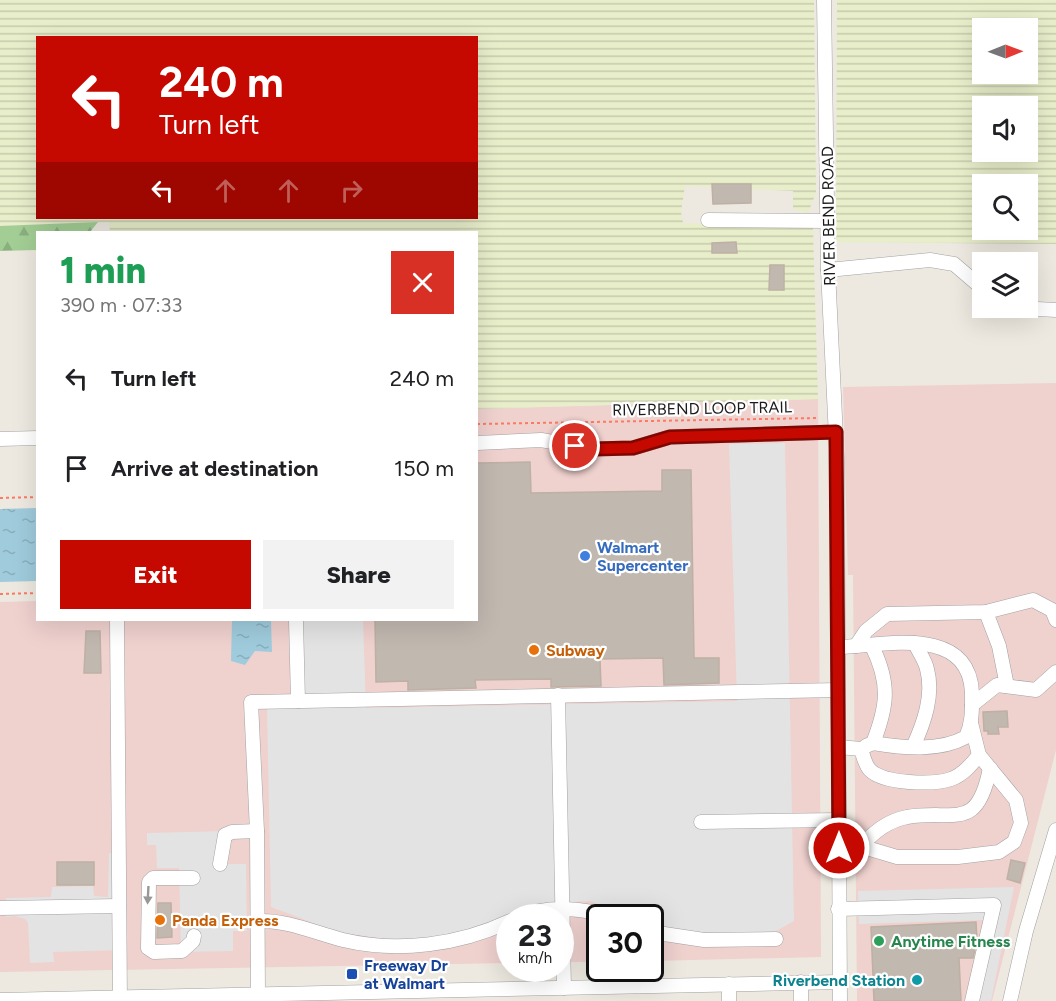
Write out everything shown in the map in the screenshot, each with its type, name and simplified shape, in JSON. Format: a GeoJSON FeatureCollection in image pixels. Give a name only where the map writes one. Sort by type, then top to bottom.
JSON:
{"type":"FeatureCollection","features":[{"type":"Feature","properties":{"kind":"street","name":"RIVER BEND ROAD"},"geometry":{"type":"LineString","coordinates":[[824,0],[828,270],[836,432],[840,1001]]}},
{"type":"Feature","properties":{"kind":"street"},"geometry":{"type":"LineString","coordinates":[[708,220],[827,221]]}},
{"type":"Feature","properties":{"kind":"street"},"geometry":{"type":"LineString","coordinates":[[828,270],[930,260],[954,264],[972,279]]}},
{"type":"Feature","properties":{"kind":"street"},"geometry":{"type":"LineString","coordinates":[[1038,309],[1056,310]]}},
{"type":"Feature","properties":{"kind":"street"},"geometry":{"type":"LineString","coordinates":[[478,443],[541,440],[592,449],[633,448],[670,437],[836,432]]}},
{"type":"Feature","properties":{"kind":"street"},"geometry":{"type":"LineString","coordinates":[[0,439],[36,438]]}},
{"type":"Feature","properties":{"kind":"street"},"geometry":{"type":"LineString","coordinates":[[856,646],[866,631],[887,614],[986,612],[1033,600],[1052,610],[1056,620]]}},
{"type":"Feature","properties":{"kind":"street"},"geometry":{"type":"LineString","coordinates":[[986,612],[999,646],[1007,686]]}},
{"type":"Feature","properties":{"kind":"street"},"geometry":{"type":"LineString","coordinates":[[117,621],[120,1000]]}},
{"type":"Feature","properties":{"kind":"street"},"geometry":{"type":"LineString","coordinates":[[296,621],[297,701]]}},
{"type":"Feature","properties":{"kind":"street"},"geometry":{"type":"LineString","coordinates":[[838,646],[915,643],[943,647],[960,657],[971,686],[972,705],[971,723],[966,737],[955,743],[913,747],[839,747]]}},
{"type":"Feature","properties":{"kind":"street"},"geometry":{"type":"LineString","coordinates":[[913,747],[924,722],[928,695],[927,669],[915,643]]}},
{"type":"Feature","properties":{"kind":"street"},"geometry":{"type":"LineString","coordinates":[[872,646],[885,677],[886,697],[884,715],[867,746],[868,769],[881,777],[909,782],[952,779],[963,772],[979,755]]}},
{"type":"Feature","properties":{"kind":"street"},"geometry":{"type":"LineString","coordinates":[[972,705],[998,685],[1036,690],[1056,672]]}},
{"type":"Feature","properties":{"kind":"street"},"geometry":{"type":"LineString","coordinates":[[262,997],[251,702],[838,690]]}},
{"type":"Feature","properties":{"kind":"street"},"geometry":{"type":"LineString","coordinates":[[558,694],[562,904]]}},
{"type":"Feature","properties":{"kind":"street"},"geometry":{"type":"LineString","coordinates":[[839,848],[860,846],[897,857],[958,857],[999,852],[1014,842],[1021,823],[1016,800],[979,755],[971,723]]}},
{"type":"Feature","properties":{"kind":"street"},"geometry":{"type":"LineString","coordinates":[[860,846],[881,826],[907,817],[963,815],[979,804],[990,768]]}},
{"type":"Feature","properties":{"kind":"street"},"geometry":{"type":"LineString","coordinates":[[701,822],[838,820]]}},
{"type":"Feature","properties":{"kind":"street"},"geometry":{"type":"LineString","coordinates":[[1010,1001],[1026,931],[1056,830]]}},
{"type":"Feature","properties":{"kind":"street"},"geometry":{"type":"LineString","coordinates":[[220,864],[225,835],[232,832],[256,831]]}},
{"type":"Feature","properties":{"kind":"street"},"geometry":{"type":"LineString","coordinates":[[193,878],[153,878],[149,882],[148,948],[154,952],[182,951],[193,941],[194,936]]}},
{"type":"Feature","properties":{"kind":"street"},"geometry":{"type":"LineString","coordinates":[[838,909],[994,905],[972,1001]]}},
{"type":"Feature","properties":{"kind":"street"},"geometry":{"type":"LineString","coordinates":[[0,908],[119,906]]}},
{"type":"Feature","properties":{"kind":"street"},"geometry":{"type":"LineString","coordinates":[[258,921],[278,920],[347,940],[391,945],[455,941],[496,926]]}},
{"type":"Feature","properties":{"kind":"street"},"geometry":{"type":"LineString","coordinates":[[664,934],[704,940],[776,939]]}},
{"type":"Feature","properties":{"kind":"street"},"geometry":{"type":"LineString","coordinates":[[564,982],[564,988]]}},
{"type":"Feature","properties":{"kind":"street"},"geometry":{"type":"LineString","coordinates":[[801,982],[801,1001]]}},
{"type":"Feature","properties":{"kind":"street"},"geometry":{"type":"LineString","coordinates":[[0,1000],[467,996],[564,988],[840,982]]}},
{"type":"Feature","properties":{"kind":"street"},"geometry":{"type":"LineString","coordinates":[[729,984],[729,1001]]}},
{"type":"Feature","properties":{"kind":"street"},"geometry":{"type":"LineString","coordinates":[[645,986],[646,1001]]}},
{"type":"Feature","properties":{"kind":"path","name":"RIVERBEND LOOP TRAIL"},"geometry":{"type":"LineString","coordinates":[[478,424],[819,418]]}},
{"type":"Feature","properties":{"kind":"path"},"geometry":{"type":"LineString","coordinates":[[0,498],[36,497]]}},
{"type":"Feature","properties":{"kind":"path"},"geometry":{"type":"LineString","coordinates":[[0,594],[36,593]]}},
{"type":"Feature","properties":{"kind":"shaded area"},"geometry":{"type":"Polygon","coordinates":[[[1056,383],[1056,750],[992,1001],[857,1001],[853,575],[848,575],[843,387],[1056,383]]]}},
{"type":"Feature","properties":{"kind":"shaded area"},"geometry":{"type":"Polygon","coordinates":[[[818,399],[821,957],[664,961],[664,904],[586,904],[586,962],[574,962],[574,904],[496,904],[496,963],[0,972],[0,602],[36,601],[36,621],[478,621],[478,409],[818,399]]]}},
{"type":"Feature","properties":{"kind":"shaded area"},"geometry":{"type":"Polygon","coordinates":[[[785,443],[794,921],[769,935],[676,931],[664,928],[664,904],[597,904],[590,901],[496,904],[496,921],[444,937],[393,940],[337,932],[271,907],[267,708],[302,708],[300,621],[363,621],[366,708],[737,701],[729,444],[785,443]]]}},
{"type":"Feature","properties":{"kind":"shaded area"},"geometry":{"type":"Polygon","coordinates":[[[227,831],[228,864],[246,864],[247,931],[233,931],[233,951],[181,952],[179,868],[157,868],[156,845],[147,845],[147,833],[227,831]]]}},
{"type":"Feature","properties":{"kind":"shaded area"},"geometry":{"type":"Polygon","coordinates":[[[109,853],[124,855],[124,950],[53,952],[54,962],[30,963],[28,923],[25,919],[15,916],[6,917],[6,898],[51,897],[52,887],[93,886],[94,896],[108,897],[109,853]]]}},
{"type":"Feature","properties":{"kind":"shaded area"},"geometry":{"type":"Polygon","coordinates":[[[1014,887],[991,1001],[969,1001],[984,920],[859,924],[858,891],[1014,887]]]}},
{"type":"Feature","properties":{"kind":"green space"},"geometry":{"type":"Polygon","coordinates":[[[0,0],[814,0],[816,193],[808,213],[793,209],[793,191],[685,186],[681,212],[683,223],[813,228],[818,399],[478,409],[478,231],[110,231],[109,222],[0,226],[0,0]]]}},
{"type":"Feature","properties":{"kind":"green space"},"geometry":{"type":"Polygon","coordinates":[[[837,0],[1056,0],[1056,244],[836,242],[837,0]]]}},
{"type":"Feature","properties":{"kind":"green space"},"geometry":{"type":"Polygon","coordinates":[[[98,222],[91,231],[36,231],[36,250],[0,251],[0,226],[98,222]]]}},
{"type":"Feature","properties":{"kind":"water"},"geometry":{"type":"Polygon","coordinates":[[[36,508],[36,581],[0,582],[0,509],[36,508]]]}},
{"type":"Feature","properties":{"kind":"water"},"geometry":{"type":"Polygon","coordinates":[[[232,621],[271,621],[272,652],[255,651],[245,665],[231,661],[232,621]]]}},
{"type":"Feature","properties":{"kind":"building"},"geometry":{"type":"Polygon","coordinates":[[[712,184],[751,184],[751,203],[713,204],[712,184]]]}},
{"type":"Feature","properties":{"kind":"building"},"geometry":{"type":"Polygon","coordinates":[[[736,242],[737,253],[712,253],[712,243],[736,242]]]}},
{"type":"Feature","properties":{"kind":"building"},"geometry":{"type":"Polygon","coordinates":[[[770,265],[784,265],[784,290],[769,290],[770,265]]]}},
{"type":"Feature","properties":{"kind":"building","name":"Walmart Supercenter"},"geometry":{"type":"Polygon","coordinates":[[[530,462],[531,493],[662,491],[662,470],[691,470],[694,658],[719,658],[719,683],[664,685],[663,658],[600,659],[601,686],[551,687],[551,679],[475,680],[476,688],[408,690],[408,681],[376,682],[375,621],[478,621],[478,463],[530,462]]]}},
{"type":"Feature","properties":{"kind":"building"},"geometry":{"type":"Polygon","coordinates":[[[86,631],[100,631],[101,673],[84,673],[86,631]]]}},
{"type":"Feature","properties":{"kind":"building"},"geometry":{"type":"Polygon","coordinates":[[[1007,711],[1008,727],[998,727],[999,734],[988,734],[988,731],[984,731],[983,712],[1007,711]]]}},
{"type":"Feature","properties":{"kind":"building"},"geometry":{"type":"Polygon","coordinates":[[[1011,860],[1025,863],[1020,883],[1007,879],[1011,860]]]}},
{"type":"Feature","properties":{"kind":"building"},"geometry":{"type":"Polygon","coordinates":[[[57,862],[94,862],[94,885],[57,885],[57,862]]]}},
{"type":"Feature","properties":{"kind":"building","name":"Panda Express"},"geometry":{"type":"Polygon","coordinates":[[[158,903],[171,903],[172,937],[157,938],[158,903]]]}},
{"type":"Feature","properties":{"kind":"building","name":"Riverbend Station"},"geometry":{"type":"Polygon","coordinates":[[[976,922],[977,940],[973,958],[959,958],[961,1001],[874,1001],[871,927],[976,922]]]}},
{"type":"Feature","properties":{"kind":"place","name":"Walmart Supercenter"},"geometry":{"type":"Point","coordinates":[585,556]}},
{"type":"Feature","properties":{"kind":"place","name":"Subway"},"geometry":{"type":"Point","coordinates":[534,650]}},
{"type":"Feature","properties":{"kind":"place","name":"Panda Express"},"geometry":{"type":"Point","coordinates":[160,920]}},
{"type":"Feature","properties":{"kind":"place","name":"Anytime Fitness"},"geometry":{"type":"Point","coordinates":[879,941]}},
{"type":"Feature","properties":{"kind":"place","name":"Freeway Dr at Walmart"},"geometry":{"type":"Point","coordinates":[352,974]}},
{"type":"Feature","properties":{"kind":"place","name":"Riverbend Station"},"geometry":{"type":"Point","coordinates":[917,980]}},
{"type":"Feature","properties":{"kind":"route"},"geometry":{"type":"LineString","coordinates":[[575,446],[592,449],[633,448],[670,437],[836,432],[839,848]]}}]}
